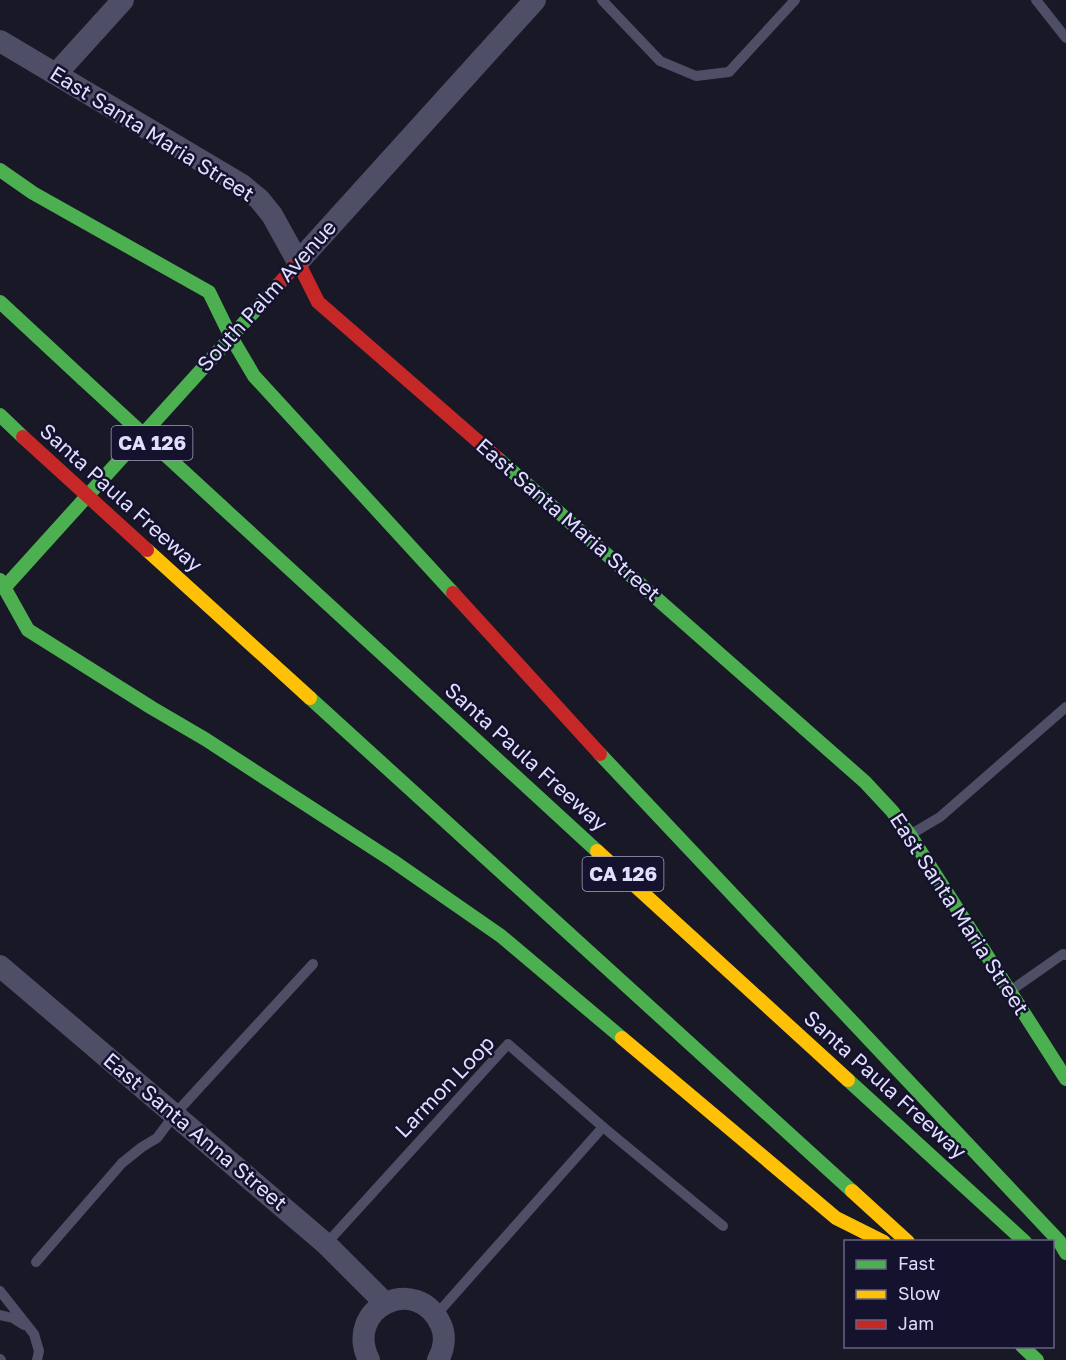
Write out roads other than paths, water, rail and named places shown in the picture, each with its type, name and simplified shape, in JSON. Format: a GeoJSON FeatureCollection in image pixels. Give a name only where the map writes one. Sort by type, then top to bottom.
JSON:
{"type":"FeatureCollection","features":[{"type":"Feature","properties":{"kind":"main road"},"geometry":{"type":"LineString","coordinates":[[0,170],[33,193],[209,292],[231,338],[254,376],[613,768],[1059,1241],[1066,1253]]}},
{"type":"Feature","properties":{"kind":"main road","name":"South Palm Avenue"},"geometry":{"type":"LineString","coordinates":[[1,587],[231,338],[298,262]]}},
{"type":"Feature","properties":{"kind":"main road","name":"East Santa Maria Street"},"geometry":{"type":"LineString","coordinates":[[298,262],[318,302],[865,782],[892,811],[910,835],[1066,1079]]}},
{"type":"Feature","properties":{"kind":"main road","name":"Santa Paula Freeway"},"geometry":{"type":"LineString","coordinates":[[0,302],[1023,1240]]}},
{"type":"Feature","properties":{"kind":"main road","name":"Santa Paula Freeway"},"geometry":{"type":"LineString","coordinates":[[0,415],[906,1240]]}},
{"type":"Feature","properties":{"kind":"main road"},"geometry":{"type":"LineString","coordinates":[[1,587],[28,630],[152,708],[205,738],[393,861],[501,936],[836,1218],[880,1240]]}},
{"type":"Feature","properties":{"kind":"main road"},"geometry":{"type":"LineString","coordinates":[[1023,1348],[1037,1360]]}},
{"type":"Feature","properties":{"kind":"street"},"geometry":{"type":"LineString","coordinates":[[56,74],[123,0]]}},
{"type":"Feature","properties":{"kind":"street","name":"South Palm Avenue"},"geometry":{"type":"LineString","coordinates":[[298,262],[535,0]]}},
{"type":"Feature","properties":{"kind":"street","name":"East Santa Maria Street"},"geometry":{"type":"LineString","coordinates":[[0,41],[242,185],[259,199],[272,215],[298,262]]}},
{"type":"Feature","properties":{"kind":"street","name":"East Santa Anna Street"},"geometry":{"type":"LineString","coordinates":[[0,966],[326,1244],[386,1303]]}},
{"type":"Feature","properties":{"kind":"street"},"geometry":{"type":"LineString","coordinates":[[369,1360],[364,1351],[363,1336],[366,1323],[374,1311],[386,1303],[396,1299],[408,1299],[429,1307],[442,1328],[444,1342],[438,1360]]}},
{"type":"Feature","properties":{"kind":"lane"},"geometry":{"type":"LineString","coordinates":[[602,0],[660,61],[696,76],[729,72],[795,0]]}},
{"type":"Feature","properties":{"kind":"lane"},"geometry":{"type":"LineString","coordinates":[[1036,0],[1066,38]]}},
{"type":"Feature","properties":{"kind":"lane"},"geometry":{"type":"LineString","coordinates":[[910,835],[940,817],[1066,707]]}},
{"type":"Feature","properties":{"kind":"lane"},"geometry":{"type":"LineString","coordinates":[[1010,991],[1063,954],[1066,955]]}},
{"type":"Feature","properties":{"kind":"lane"},"geometry":{"type":"LineString","coordinates":[[36,1262],[122,1163],[157,1138],[175,1114],[313,964]]}},
{"type":"Feature","properties":{"kind":"lane","name":"Larmon Loop"},"geometry":{"type":"LineString","coordinates":[[326,1244],[508,1044],[603,1127]]}},
{"type":"Feature","properties":{"kind":"lane"},"geometry":{"type":"LineString","coordinates":[[436,1316],[603,1127],[723,1226]]}},
{"type":"Feature","properties":{"kind":"lane"},"geometry":{"type":"LineString","coordinates":[[0,1291],[34,1334],[39,1351],[37,1360]]}},
{"type":"Feature","properties":{"kind":"lane"},"geometry":{"type":"LineString","coordinates":[[0,1315],[13,1318],[29,1328]]}}]}
